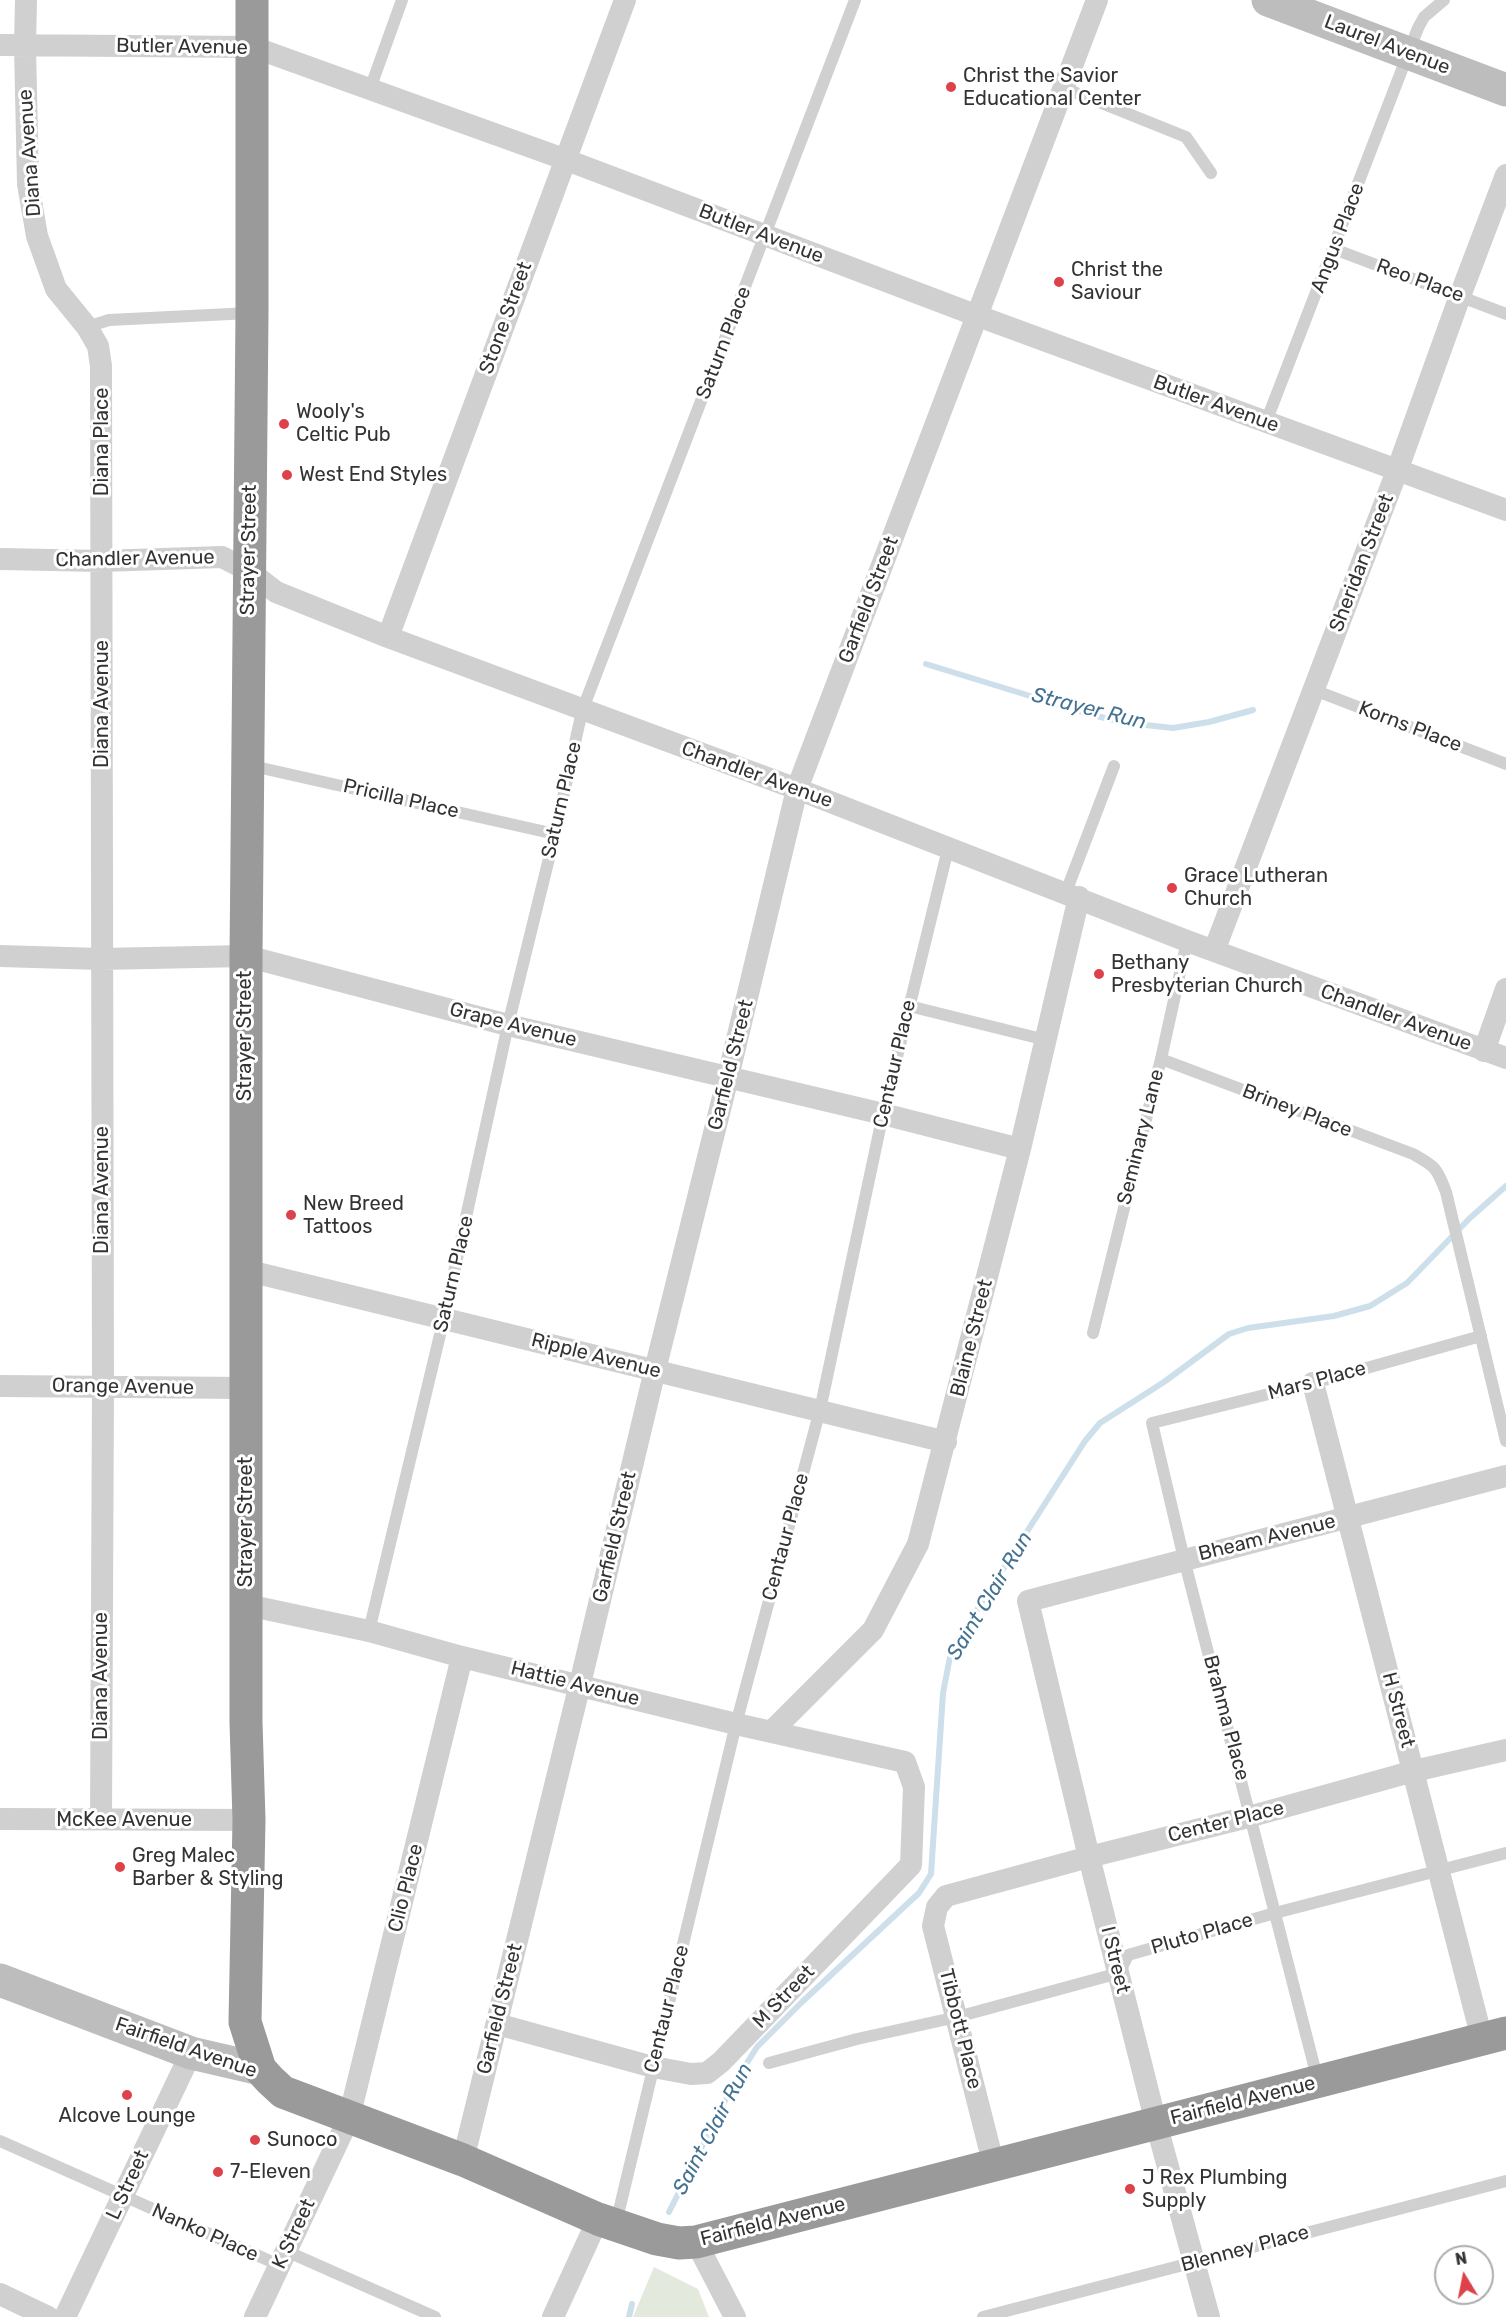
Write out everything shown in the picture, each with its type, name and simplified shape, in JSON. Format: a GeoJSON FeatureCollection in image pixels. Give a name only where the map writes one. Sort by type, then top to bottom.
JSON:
{"type":"FeatureCollection","features":[{"type":"Feature","properties":{"kind":"highway","name":"Strayer Street"},"geometry":{"type":"LineString","coordinates":[[252,0],[245,1270],[249,1820],[245,2022],[260,2068]]}},
{"type":"Feature","properties":{"kind":"highway","name":"Fairfield Avenue"},"geometry":{"type":"LineString","coordinates":[[260,2068],[283,2092],[463,2160],[607,2222],[657,2240],[680,2243],[696,2242],[1494,2036]]}},
{"type":"Feature","properties":{"kind":"street","name":"Diana Avenue"},"geometry":{"type":"LineString","coordinates":[[26,0],[28,184],[37,236],[56,289],[87,327]]}},
{"type":"Feature","properties":{"kind":"street","name":"Stone Street"},"geometry":{"type":"LineString","coordinates":[[388,637],[625,0]]}},
{"type":"Feature","properties":{"kind":"street","name":"Garfield Street"},"geometry":{"type":"LineString","coordinates":[[463,2160],[655,1370],[729,1077],[797,789],[1098,0]]}},
{"type":"Feature","properties":{"kind":"street","name":"Laurel Avenue"},"geometry":{"type":"LineString","coordinates":[[1268,0],[1506,90]]}},
{"type":"Feature","properties":{"kind":"street","name":"Butler Avenue"},"geometry":{"type":"LineString","coordinates":[[0,45],[253,46],[564,159],[765,236],[1506,510]]}},
{"type":"Feature","properties":{"kind":"street","name":"Sheridan Street"},"geometry":{"type":"LineString","coordinates":[[1214,951],[1397,471],[1506,175]]}},
{"type":"Feature","properties":{"kind":"street","name":"Diana Place"},"geometry":{"type":"LineString","coordinates":[[87,327],[98,346],[101,366],[102,561]]}},
{"type":"Feature","properties":{"kind":"street","name":"Chandler Avenue"},"geometry":{"type":"LineString","coordinates":[[0,560],[102,561],[222,557],[249,571],[276,592],[388,637],[797,789],[1187,941],[1506,1058]]}},
{"type":"Feature","properties":{"kind":"street","name":"Diana Avenue"},"geometry":{"type":"LineString","coordinates":[[101,1819],[102,561]]}},
{"type":"Feature","properties":{"kind":"street","name":"Blaine Street"},"geometry":{"type":"LineString","coordinates":[[772,1731],[873,1630],[918,1544],[946,1442],[1046,1040],[1072,895]]}},
{"type":"Feature","properties":{"kind":"street","name":"Grape Avenue"},"geometry":{"type":"LineString","coordinates":[[0,956],[101,958],[246,956],[508,1025],[1020,1149]]}},
{"type":"Feature","properties":{"kind":"street"},"geometry":{"type":"LineString","coordinates":[[1484,1051],[1506,988]]}},
{"type":"Feature","properties":{"kind":"street","name":"Ripple Avenue"},"geometry":{"type":"LineString","coordinates":[[245,1270],[946,1442]]}},
{"type":"Feature","properties":{"kind":"street","name":"H Street"},"geometry":{"type":"LineString","coordinates":[[1313,1383],[1439,1870],[1494,2036]]}},
{"type":"Feature","properties":{"kind":"street","name":"Orange Avenue"},"geometry":{"type":"LineString","coordinates":[[0,1386],[245,1388]]}},
{"type":"Feature","properties":{"kind":"street","name":"Bheam Avenue"},"geometry":{"type":"LineString","coordinates":[[1028,1601],[1506,1476]]}},
{"type":"Feature","properties":{"kind":"street","name":"I Street"},"geometry":{"type":"LineString","coordinates":[[1028,1601],[1156,2123],[1209,2317]]}},
{"type":"Feature","properties":{"kind":"street","name":"Hattie Avenue"},"geometry":{"type":"LineString","coordinates":[[247,1605],[369,1631],[462,1657],[580,1684],[736,1724],[904,1762]]}},
{"type":"Feature","properties":{"kind":"street","name":"Clio Place"},"geometry":{"type":"LineString","coordinates":[[349,2118],[462,1657]]}},
{"type":"Feature","properties":{"kind":"street","name":"Center Place"},"geometry":{"type":"LineString","coordinates":[[946,1896],[1414,1771],[1506,1750]]}},
{"type":"Feature","properties":{"kind":"street","name":"M Street"},"geometry":{"type":"LineString","coordinates":[[497,2024],[653,2067],[707,2073],[721,2062],[911,1865],[914,1787],[904,1762]]}},
{"type":"Feature","properties":{"kind":"street","name":"McKee Avenue"},"geometry":{"type":"LineString","coordinates":[[0,1819],[249,1820]]}},
{"type":"Feature","properties":{"kind":"street","name":"Tibbott Place"},"geometry":{"type":"LineString","coordinates":[[946,1896],[937,1907],[933,1926],[994,2166]]}},
{"type":"Feature","properties":{"kind":"street","name":"Fairfield Avenue"},"geometry":{"type":"LineString","coordinates":[[0,1980],[191,2054],[260,2068]]}},
{"type":"Feature","properties":{"kind":"street","name":"L Street"},"geometry":{"type":"LineString","coordinates":[[66,2317],[191,2054]]}},
{"type":"Feature","properties":{"kind":"street","name":"K Street"},"geometry":{"type":"LineString","coordinates":[[255,2317],[349,2118]]}},
{"type":"Feature","properties":{"kind":"street"},"geometry":{"type":"LineString","coordinates":[[553,2317],[607,2222]]}},
{"type":"Feature","properties":{"kind":"street"},"geometry":{"type":"LineString","coordinates":[[696,2242],[735,2317]]}},
{"type":"Feature","properties":{"kind":"street"},"geometry":{"type":"LineString","coordinates":[[0,2294],[48,2317]]}},
{"type":"Feature","properties":{"kind":"lane"},"geometry":{"type":"LineString","coordinates":[[370,89],[402,0]]}},
{"type":"Feature","properties":{"kind":"lane","name":"Saturn Place"},"geometry":{"type":"LineString","coordinates":[[369,1631],[444,1318],[508,1025],[555,834],[582,711],[855,0]]}},
{"type":"Feature","properties":{"kind":"lane","name":"Angus Place"},"geometry":{"type":"LineString","coordinates":[[1266,422],[1408,53],[1424,17],[1444,0]]}},
{"type":"Feature","properties":{"kind":"lane"},"geometry":{"type":"LineString","coordinates":[[1064,88],[1186,137],[1211,173]]}},
{"type":"Feature","properties":{"kind":"lane","name":"Reo Place"},"geometry":{"type":"LineString","coordinates":[[1334,249],[1506,314]]}},
{"type":"Feature","properties":{"kind":"lane"},"geometry":{"type":"LineString","coordinates":[[87,327],[109,320],[252,313]]}},
{"type":"Feature","properties":{"kind":"lane","name":"Korns Place"},"geometry":{"type":"LineString","coordinates":[[1314,690],[1506,764]]}},
{"type":"Feature","properties":{"kind":"lane","name":"Pricilla Place"},"geometry":{"type":"LineString","coordinates":[[247,764],[555,834]]}},
{"type":"Feature","properties":{"kind":"lane"},"geometry":{"type":"LineString","coordinates":[[1072,895],[1114,766]]}},
{"type":"Feature","properties":{"kind":"lane","name":"Centaur Place"},"geometry":{"type":"LineString","coordinates":[[607,2222],[653,2067],[736,1724],[820,1410],[883,1114],[948,849]]}},
{"type":"Feature","properties":{"kind":"lane","name":"Seminary Lane"},"geometry":{"type":"LineString","coordinates":[[1093,1333],[1161,1059],[1187,941]]}},
{"type":"Feature","properties":{"kind":"lane"},"geometry":{"type":"LineString","coordinates":[[909,1006],[1046,1040]]}},
{"type":"Feature","properties":{"kind":"lane","name":"Briney Place"},"geometry":{"type":"LineString","coordinates":[[1161,1059],[1413,1154],[1433,1164],[1440,1174],[1446,1192],[1457,1245],[1481,1336]]}},
{"type":"Feature","properties":{"kind":"lane"},"geometry":{"type":"LineString","coordinates":[[1481,1336],[1506,1441]]}},
{"type":"Feature","properties":{"kind":"lane","name":"Mars Place"},"geometry":{"type":"LineString","coordinates":[[1152,1423],[1313,1383],[1481,1336]]}},
{"type":"Feature","properties":{"kind":"lane","name":"Brahma Place"},"geometry":{"type":"LineString","coordinates":[[1152,1423],[1184,1559],[1252,1816],[1318,2081]]}},
{"type":"Feature","properties":{"kind":"lane","name":"Pluto Place"},"geometry":{"type":"LineString","coordinates":[[1119,1973],[1128,1955],[1275,1913],[1506,1853]]}},
{"type":"Feature","properties":{"kind":"lane"},"geometry":{"type":"LineString","coordinates":[[769,2063],[857,2039],[957,2017],[1119,1973]]}},
{"type":"Feature","properties":{"kind":"lane","name":"Nanko Place"},"geometry":{"type":"LineString","coordinates":[[0,2141],[124,2197],[283,2258],[409,2312],[435,2317]]}},
{"type":"Feature","properties":{"kind":"lane","name":"Blenney Place"},"geometry":{"type":"LineString","coordinates":[[983,2317],[1506,2181]]}},
{"type":"Feature","properties":{"kind":"shaded area"},"geometry":{"type":"Polygon","coordinates":[[[654,2267],[698,2289],[709,2317],[633,2317],[654,2267]]]}},
{"type":"Feature","properties":{"kind":"waterway","name":"Strayer Run"},"geometry":{"type":"LineString","coordinates":[[926,664],[1092,715],[1127,723],[1173,728],[1209,722],[1253,710]]}},
{"type":"Feature","properties":{"kind":"waterway","name":"Saint Clair Run"},"geometry":{"type":"LineString","coordinates":[[669,2212],[733,2085],[757,2047],[919,1893],[931,1874],[943,1693],[950,1657],[980,1605],[1085,1441],[1100,1423],[1164,1382],[1229,1334],[1248,1328],[1334,1316],[1370,1306],[1407,1283],[1470,1218],[1506,1186]]}},
{"type":"Feature","properties":{"kind":"waterway","name":"Saint Clair Run"},"geometry":{"type":"LineString","coordinates":[[629,2317],[632,2304]]}},
{"type":"Feature","properties":{"kind":"place","name":"Christ the Savior Educational Center"},"geometry":{"type":"Point","coordinates":[951,87]}},
{"type":"Feature","properties":{"kind":"place","name":"Christ the Saviour"},"geometry":{"type":"Point","coordinates":[1059,282]}},
{"type":"Feature","properties":{"kind":"place","name":"Wooly's Celtic Pub"},"geometry":{"type":"Point","coordinates":[284,424]}},
{"type":"Feature","properties":{"kind":"place","name":"West End Styles"},"geometry":{"type":"Point","coordinates":[287,475]}},
{"type":"Feature","properties":{"kind":"place","name":"Grace Lutheran Church"},"geometry":{"type":"Point","coordinates":[1172,888]}},
{"type":"Feature","properties":{"kind":"place","name":"Bethany Presbyterian Church"},"geometry":{"type":"Point","coordinates":[1099,974]}},
{"type":"Feature","properties":{"kind":"place","name":"New Breed Tattoos"},"geometry":{"type":"Point","coordinates":[291,1215]}},
{"type":"Feature","properties":{"kind":"place","name":"Greg Malec Barber & Styling"},"geometry":{"type":"Point","coordinates":[120,1867]}},
{"type":"Feature","properties":{"kind":"place","name":"Alcove Lounge"},"geometry":{"type":"Point","coordinates":[127,2095]}},
{"type":"Feature","properties":{"kind":"place","name":"Sunoco"},"geometry":{"type":"Point","coordinates":[255,2140]}},
{"type":"Feature","properties":{"kind":"place","name":"7-Eleven"},"geometry":{"type":"Point","coordinates":[218,2172]}},
{"type":"Feature","properties":{"kind":"place","name":"J Rex Plumbing Supply"},"geometry":{"type":"Point","coordinates":[1130,2189]}}]}
